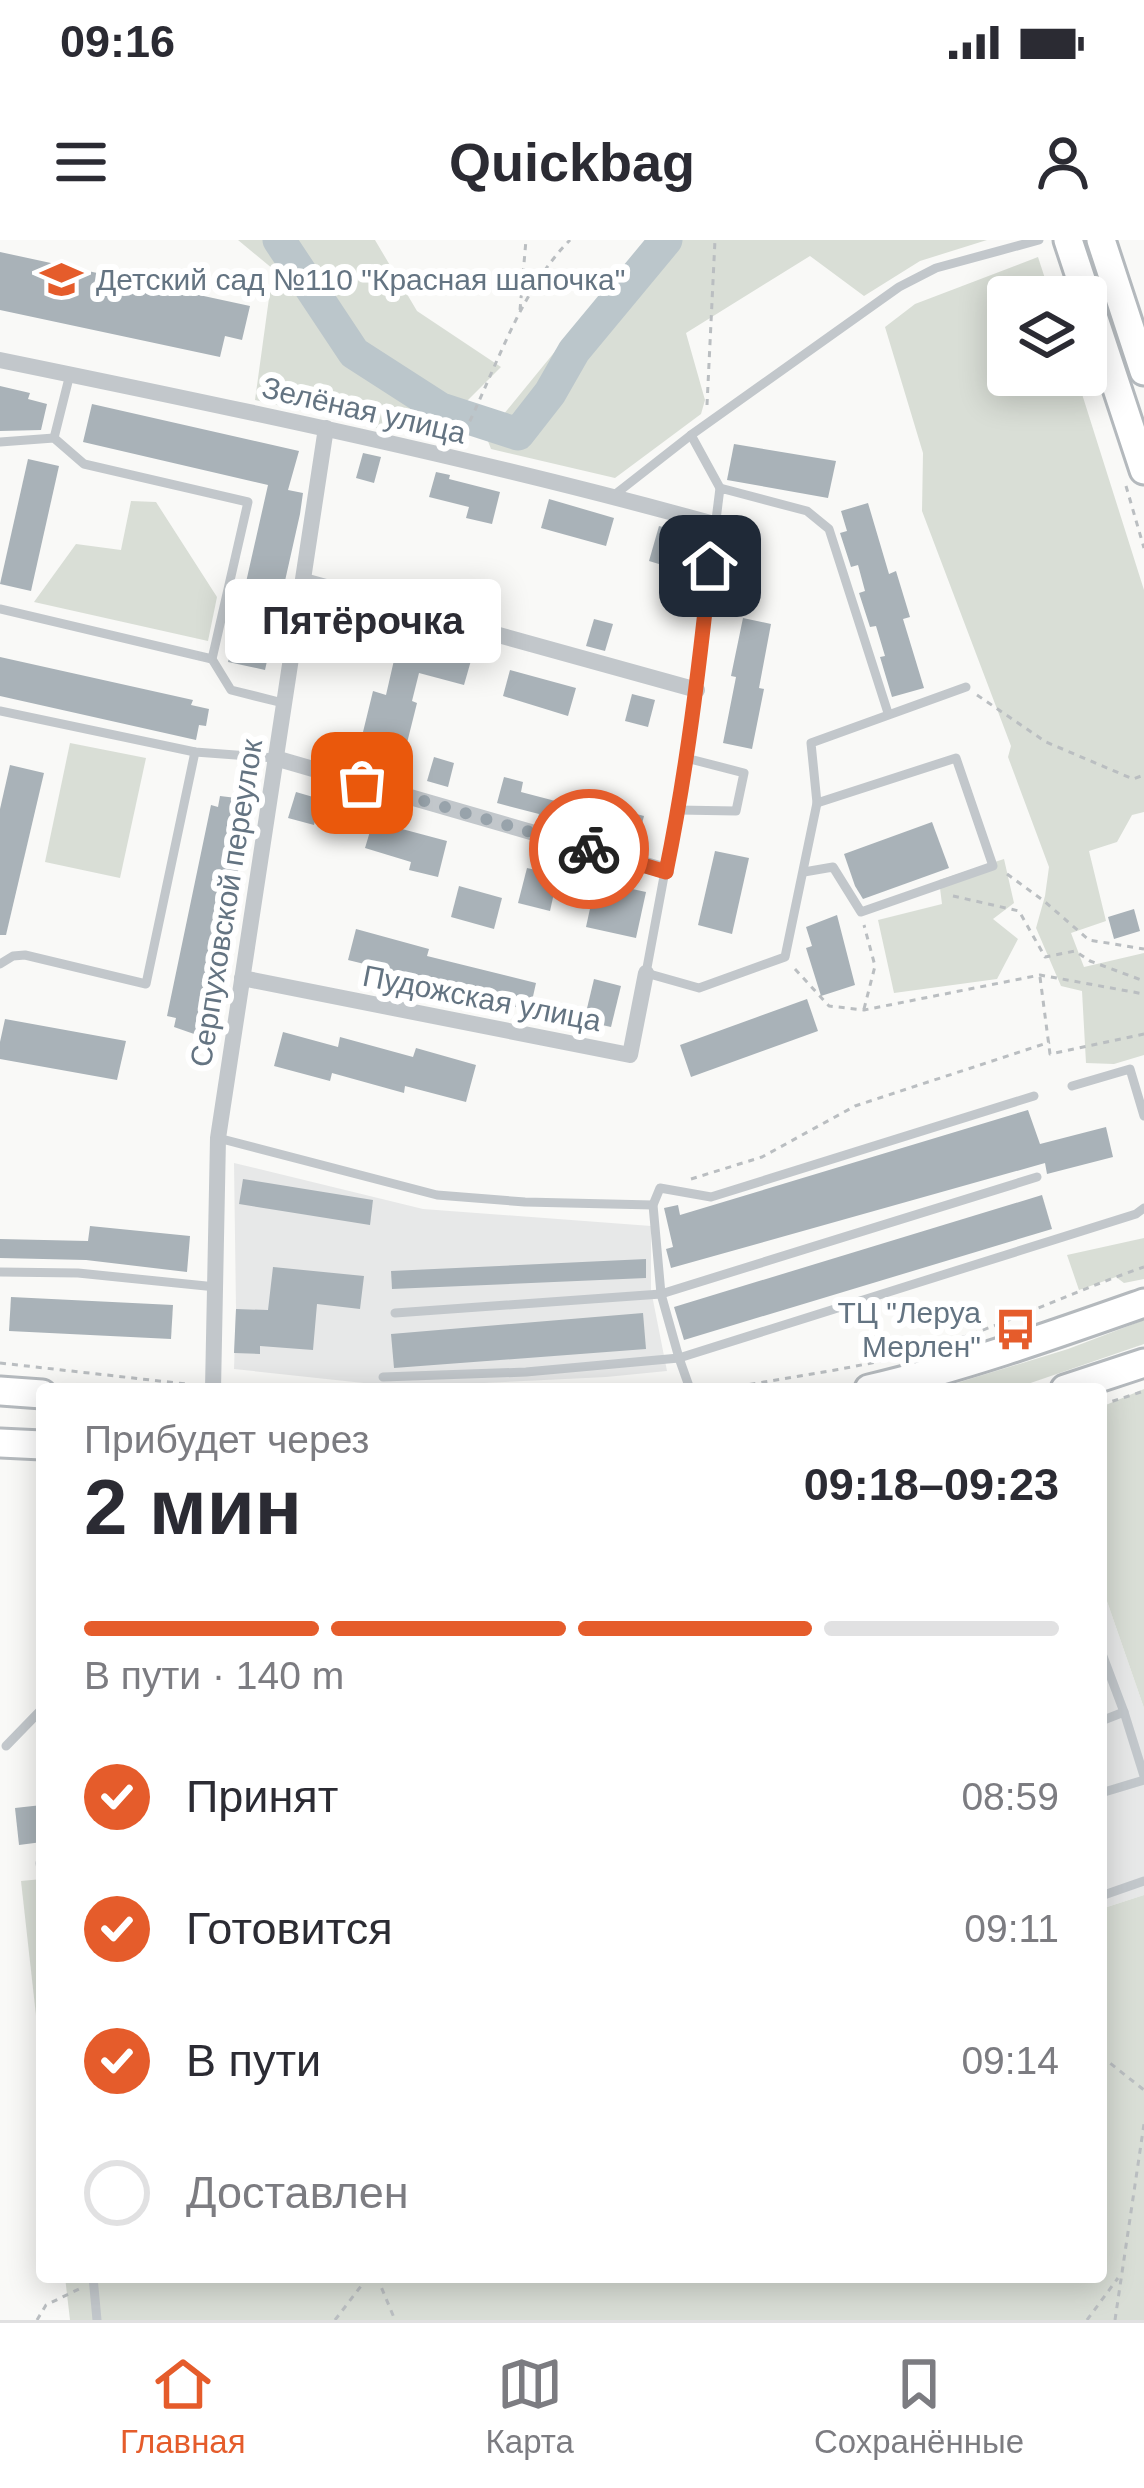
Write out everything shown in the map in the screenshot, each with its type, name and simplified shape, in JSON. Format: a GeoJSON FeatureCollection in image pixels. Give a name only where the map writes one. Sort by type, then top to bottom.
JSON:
{"type":"FeatureCollection","features":[{"type":"Feature","properties":{"kind":"main road"},"geometry":{"type":"LineString","coordinates":[[1068,240],[1144,470]]}},
{"type":"Feature","properties":{"kind":"main road"},"geometry":{"type":"LineString","coordinates":[[1101,240],[1144,370]]}},
{"type":"Feature","properties":{"kind":"main road"},"geometry":{"type":"LineString","coordinates":[[895,1383],[1144,1303]]}},
{"type":"Feature","properties":{"kind":"main road"},"geometry":{"type":"LineString","coordinates":[[1083,1383],[1144,1363]]}},
{"type":"Feature","properties":{"kind":"main road"},"geometry":{"type":"LineString","coordinates":[[0,1391],[36,1394]]}},
{"type":"Feature","properties":{"kind":"main road"},"geometry":{"type":"LineString","coordinates":[[0,1443],[36,1445]]}},
{"type":"Feature","properties":{"kind":"street","name":"Зелёная улица"},"geometry":{"type":"LineString","coordinates":[[0,360],[326,428],[714,524]]}},
{"type":"Feature","properties":{"kind":"street","name":"Серпуховской переулок"},"geometry":{"type":"LineString","coordinates":[[213,1383],[218,1138],[326,428]]}},
{"type":"Feature","properties":{"kind":"street"},"geometry":{"type":"LineString","coordinates":[[304,581],[697,690]]}},
{"type":"Feature","properties":{"kind":"street"},"geometry":{"type":"LineString","coordinates":[[275,758],[666,872]]}},
{"type":"Feature","properties":{"kind":"street","name":"Пудожская улица"},"geometry":{"type":"LineString","coordinates":[[242,978],[636,1056],[646,974]]}},
{"type":"Feature","properties":{"kind":"lane"},"geometry":{"type":"LineString","coordinates":[[613,496],[899,287],[936,268],[1039,240]]}},
{"type":"Feature","properties":{"kind":"lane"},"geometry":{"type":"LineString","coordinates":[[54,438],[70,374]]}},
{"type":"Feature","properties":{"kind":"lane"},"geometry":{"type":"LineString","coordinates":[[691,435],[720,488],[697,690],[646,974],[699,988],[784,957],[817,802],[812,742],[966,687]]}},
{"type":"Feature","properties":{"kind":"lane"},"geometry":{"type":"LineString","coordinates":[[0,442],[54,438],[84,464],[248,502],[212,658],[231,690],[284,703]]}},
{"type":"Feature","properties":{"kind":"lane"},"geometry":{"type":"LineString","coordinates":[[720,488],[806,512],[829,529],[888,713]]}},
{"type":"Feature","properties":{"kind":"lane"},"geometry":{"type":"LineString","coordinates":[[0,609],[212,658]]}},
{"type":"Feature","properties":{"kind":"lane"},"geometry":{"type":"LineString","coordinates":[[0,711],[195,752],[275,758]]}},
{"type":"Feature","properties":{"kind":"lane"},"geometry":{"type":"LineString","coordinates":[[0,964],[13,956],[25,956],[146,984],[195,752]]}},
{"type":"Feature","properties":{"kind":"lane"},"geometry":{"type":"LineString","coordinates":[[678,810],[736,812],[744,773],[686,758]]}},
{"type":"Feature","properties":{"kind":"lane"},"geometry":{"type":"LineString","coordinates":[[804,872],[833,867],[861,913],[993,866],[956,758],[817,802]]}},
{"type":"Feature","properties":{"kind":"lane"},"geometry":{"type":"LineString","coordinates":[[1072,1086],[1130,1069],[1144,1116]]}},
{"type":"Feature","properties":{"kind":"lane"},"geometry":{"type":"LineString","coordinates":[[688,1383],[662,1294],[653,1205],[661,1188],[711,1197],[1034,1096]]}},
{"type":"Feature","properties":{"kind":"lane"},"geometry":{"type":"LineString","coordinates":[[218,1138],[437,1195],[653,1205]]}},
{"type":"Feature","properties":{"kind":"lane"},"geometry":{"type":"LineString","coordinates":[[395,1313],[662,1294],[1037,1177]]}},
{"type":"Feature","properties":{"kind":"lane"},"geometry":{"type":"LineString","coordinates":[[383,1377],[526,1372],[679,1358],[1144,1208]]}},
{"type":"Feature","properties":{"kind":"lane"},"geometry":{"type":"LineString","coordinates":[[0,1272],[77,1273],[216,1287]]}},
{"type":"Feature","properties":{"kind":"lane"},"geometry":{"type":"LineString","coordinates":[[1107,1670],[1144,1778],[1107,1791]]}},
{"type":"Feature","properties":{"kind":"lane"},"geometry":{"type":"LineString","coordinates":[[1107,1719],[1124,1712]]}},
{"type":"Feature","properties":{"kind":"lane"},"geometry":{"type":"LineString","coordinates":[[6,1746],[36,1715]]}},
{"type":"Feature","properties":{"kind":"lane"},"geometry":{"type":"LineString","coordinates":[[1107,1894],[1144,1881]]}},
{"type":"Feature","properties":{"kind":"lane"},"geometry":{"type":"LineString","coordinates":[[93,2283],[97,2320]]}},
{"type":"Feature","properties":{"kind":"path"},"geometry":{"type":"LineString","coordinates":[[520,314],[526,240]]}},
{"type":"Feature","properties":{"kind":"path"},"geometry":{"type":"LineString","coordinates":[[460,439],[520,314],[570,240]]}},
{"type":"Feature","properties":{"kind":"path"},"geometry":{"type":"LineString","coordinates":[[706,425],[715,240]]}},
{"type":"Feature","properties":{"kind":"path"},"geometry":{"type":"LineString","coordinates":[[1134,513],[1144,509]]}},
{"type":"Feature","properties":{"kind":"path"},"geometry":{"type":"LineString","coordinates":[[966,687],[1046,742],[1133,779],[1144,776]]}},
{"type":"Feature","properties":{"kind":"path"},"geometry":{"type":"LineString","coordinates":[[993,866],[1025,886],[1089,940],[1144,949]]}},
{"type":"Feature","properties":{"kind":"path"},"geometry":{"type":"LineString","coordinates":[[948,895],[1019,911],[1045,957],[1075,951],[1144,981]]}},
{"type":"Feature","properties":{"kind":"path"},"geometry":{"type":"LineString","coordinates":[[861,913],[875,967],[864,1010]]}},
{"type":"Feature","properties":{"kind":"path"},"geometry":{"type":"LineString","coordinates":[[784,957],[829,1006],[864,1010],[1040,976],[1144,994]]}},
{"type":"Feature","properties":{"kind":"path"},"geometry":{"type":"LineString","coordinates":[[1040,976],[1050,1054],[1144,1034]]}},
{"type":"Feature","properties":{"kind":"path"},"geometry":{"type":"LineString","coordinates":[[661,1188],[762,1157],[855,1106],[1050,1042]]}},
{"type":"Feature","properties":{"kind":"path"},"geometry":{"type":"LineString","coordinates":[[757,1383],[908,1354],[1144,1267]]}},
{"type":"Feature","properties":{"kind":"path"},"geometry":{"type":"LineString","coordinates":[[0,1363],[177,1383]]}},
{"type":"Feature","properties":{"kind":"path"},"geometry":{"type":"LineString","coordinates":[[1107,1403],[1144,1391]]}},
{"type":"Feature","properties":{"kind":"path"},"geometry":{"type":"LineString","coordinates":[[1107,2061],[1144,2090]]}},
{"type":"Feature","properties":{"kind":"path"},"geometry":{"type":"LineString","coordinates":[[1115,2320],[1144,2124]]}},
{"type":"Feature","properties":{"kind":"path"},"geometry":{"type":"LineString","coordinates":[[1087,2320],[1121,2274]]}},
{"type":"Feature","properties":{"kind":"path"},"geometry":{"type":"LineString","coordinates":[[37,2320],[46,2306],[86,2283]]}},
{"type":"Feature","properties":{"kind":"path"},"geometry":{"type":"LineString","coordinates":[[335,2320],[363,2283]]}},
{"type":"Feature","properties":{"kind":"path"},"geometry":{"type":"LineString","coordinates":[[380,2283],[395,2320]]}},
{"type":"Feature","properties":{"kind":"shaded area"},"geometry":{"type":"Polygon","coordinates":[[[238,240],[375,240],[417,311],[501,367],[456,412],[417,437],[255,400],[273,269],[238,240]]]}},
{"type":"Feature","properties":{"kind":"shaded area"},"geometry":{"type":"Polygon","coordinates":[[[646,240],[987,240],[920,261],[864,296],[810,256],[686,333],[705,400],[701,414],[615,478],[491,449],[486,436],[646,240]]]}},
{"type":"Feature","properties":{"kind":"shaded area"},"geometry":{"type":"Polygon","coordinates":[[[1038,257],[1044,276],[988,276],[1038,257]]]}},
{"type":"Feature","properties":{"kind":"shaded area"},"geometry":{"type":"Polygon","coordinates":[[[987,276],[987,396],[1083,396],[1144,590],[1144,812],[1132,815],[1117,842],[1089,851],[1106,921],[1071,933],[1084,967],[1144,953],[1144,1055],[1114,1064],[1086,1063],[1082,991],[1061,986],[1036,928],[1049,867],[1008,757],[1011,746],[922,511],[923,453],[885,327],[915,304],[987,276]]]}},
{"type":"Feature","properties":{"kind":"shaded area"},"geometry":{"type":"Polygon","coordinates":[[[131,501],[156,502],[217,597],[208,641],[34,602],[76,544],[121,550],[131,501]]]}},
{"type":"Feature","properties":{"kind":"shaded area"},"geometry":{"type":"Polygon","coordinates":[[[70,743],[146,758],[120,878],[45,862],[70,743]]]}},
{"type":"Feature","properties":{"kind":"shaded area"},"geometry":{"type":"Polygon","coordinates":[[[1004,859],[1014,903],[993,919],[1018,939],[997,979],[894,993],[878,920],[942,904],[939,880],[1004,859]]]}},
{"type":"Feature","properties":{"kind":"shaded area"},"geometry":{"type":"Polygon","coordinates":[[[234,1163],[423,1209],[651,1226],[651,1290],[667,1371],[483,1383],[364,1383],[234,1369],[234,1163]]]}},
{"type":"Feature","properties":{"kind":"shaded area"},"geometry":{"type":"Polygon","coordinates":[[[1144,1238],[1144,1279],[1124,1283],[1116,1277],[1079,1290],[1067,1255],[1144,1238]]]}},
{"type":"Feature","properties":{"kind":"shaded area"},"geometry":{"type":"Polygon","coordinates":[[[1144,1320],[1144,1344],[1030,1383],[957,1383],[1144,1320]]]}},
{"type":"Feature","properties":{"kind":"shaded area"},"geometry":{"type":"Polygon","coordinates":[[[1144,1389],[1144,1708],[1107,1601],[1107,1404],[1144,1389]]]}},
{"type":"Feature","properties":{"kind":"shaded area"},"geometry":{"type":"Polygon","coordinates":[[[1107,1601],[1144,1708],[1144,1895],[1107,1907],[1107,1601]]]}},
{"type":"Feature","properties":{"kind":"shaded area"},"geometry":{"type":"Polygon","coordinates":[[[36,1880],[36,2015],[21,1881],[36,1880]]]}},
{"type":"Feature","properties":{"kind":"shaded area"},"geometry":{"type":"Polygon","coordinates":[[[1144,1895],[1144,2320],[70,2320],[66,2283],[1107,2283],[1107,1907],[1144,1895]]]}},
{"type":"Feature","properties":{"kind":"building","name":"Детский сад №110 \"Красная шапочка\""},"geometry":{"type":"Polygon","coordinates":[[[0,252],[250,306],[242,340],[225,336],[220,357],[0,310],[0,252]]]}},
{"type":"Feature","properties":{"kind":"building"},"geometry":{"type":"Polygon","coordinates":[[[0,386],[30,393],[28,399],[47,404],[41,430],[0,431],[0,386]]]}},
{"type":"Feature","properties":{"kind":"building"},"geometry":{"type":"Polygon","coordinates":[[[92,404],[299,451],[288,490],[303,493],[300,514],[265,670],[228,662],[268,485],[83,442],[92,404]]]}},
{"type":"Feature","properties":{"kind":"building"},"geometry":{"type":"Polygon","coordinates":[[[734,444],[836,461],[828,498],[727,480],[734,444]]]}},
{"type":"Feature","properties":{"kind":"building"},"geometry":{"type":"Polygon","coordinates":[[[363,453],[381,457],[374,483],[356,478],[363,453]]]}},
{"type":"Feature","properties":{"kind":"building"},"geometry":{"type":"Polygon","coordinates":[[[28,459],[59,466],[31,591],[0,584],[28,459]]]}},
{"type":"Feature","properties":{"kind":"building"},"geometry":{"type":"Polygon","coordinates":[[[436,472],[500,492],[492,524],[466,518],[469,507],[429,497],[436,472]]]}},
{"type":"Feature","properties":{"kind":"building"},"geometry":{"type":"Polygon","coordinates":[[[549,499],[614,518],[606,546],[541,528],[549,499]]]}},
{"type":"Feature","properties":{"kind":"building"},"geometry":{"type":"Polygon","coordinates":[[[868,503],[889,574],[896,571],[910,617],[903,619],[924,688],[892,697],[876,626],[870,627],[859,593],[865,591],[858,565],[851,567],[840,533],[847,531],[841,511],[868,503]]]}},
{"type":"Feature","properties":{"kind":"building"},"geometry":{"type":"Polygon","coordinates":[[[659,526],[682,532],[672,568],[649,561],[659,526]]]}},
{"type":"Feature","properties":{"kind":"building"},"geometry":{"type":"Polygon","coordinates":[[[327,614],[351,620],[343,657],[318,650],[327,614]]]}},
{"type":"Feature","properties":{"kind":"building"},"geometry":{"type":"Polygon","coordinates":[[[743,618],[771,624],[752,749],[723,743],[743,618]]]}},
{"type":"Feature","properties":{"kind":"building"},"geometry":{"type":"Polygon","coordinates":[[[594,619],[613,624],[605,651],[586,646],[594,619]]]}},
{"type":"Feature","properties":{"kind":"building"},"geometry":{"type":"Polygon","coordinates":[[[397,647],[443,658],[446,650],[472,657],[464,685],[419,673],[407,743],[363,732],[373,691],[386,695],[397,647]]]}},
{"type":"Feature","properties":{"kind":"building"},"geometry":{"type":"Polygon","coordinates":[[[0,657],[193,700],[191,705],[209,709],[206,726],[199,725],[196,740],[0,696],[0,657]]]}},
{"type":"Feature","properties":{"kind":"building"},"geometry":{"type":"Polygon","coordinates":[[[510,670],[576,688],[568,716],[503,696],[510,670]]]}},
{"type":"Feature","properties":{"kind":"building"},"geometry":{"type":"Polygon","coordinates":[[[632,694],[655,700],[648,727],[625,721],[632,694]]]}},
{"type":"Feature","properties":{"kind":"building"},"geometry":{"type":"Polygon","coordinates":[[[434,757],[454,763],[448,787],[427,781],[434,757]]]}},
{"type":"Feature","properties":{"kind":"building"},"geometry":{"type":"Polygon","coordinates":[[[10,765],[44,773],[6,935],[0,935],[0,809],[10,765]]]}},
{"type":"Feature","properties":{"kind":"building"},"geometry":{"type":"Polygon","coordinates":[[[504,777],[523,782],[521,792],[563,803],[557,823],[497,803],[504,777]]]}},
{"type":"Feature","properties":{"kind":"building"},"geometry":{"type":"Polygon","coordinates":[[[296,792],[320,799],[314,825],[288,818],[296,792]]]}},
{"type":"Feature","properties":{"kind":"building"},"geometry":{"type":"Polygon","coordinates":[[[220,796],[253,800],[207,1019],[201,1017],[197,1035],[174,1027],[176,1018],[167,1016],[211,805],[218,807],[220,796]]]}},
{"type":"Feature","properties":{"kind":"building"},"geometry":{"type":"Polygon","coordinates":[[[625,811],[644,816],[638,839],[619,834],[625,811]]]}},
{"type":"Feature","properties":{"kind":"building"},"geometry":{"type":"Polygon","coordinates":[[[374,818],[447,841],[438,877],[409,870],[411,862],[365,848],[374,818]]]}},
{"type":"Feature","properties":{"kind":"building"},"geometry":{"type":"Polygon","coordinates":[[[932,822],[949,868],[863,899],[844,854],[932,822]]]}},
{"type":"Feature","properties":{"kind":"building"},"geometry":{"type":"Polygon","coordinates":[[[715,851],[749,858],[732,934],[698,925],[715,851]]]}},
{"type":"Feature","properties":{"kind":"building"},"geometry":{"type":"Polygon","coordinates":[[[527,868],[558,875],[550,911],[518,903],[527,868]]]}},
{"type":"Feature","properties":{"kind":"building"},"geometry":{"type":"Polygon","coordinates":[[[596,881],[646,892],[636,938],[586,927],[596,881]]]}},
{"type":"Feature","properties":{"kind":"building"},"geometry":{"type":"Polygon","coordinates":[[[459,886],[502,898],[494,929],[451,917],[459,886]]]}},
{"type":"Feature","properties":{"kind":"building"},"geometry":{"type":"Polygon","coordinates":[[[1134,909],[1140,931],[1114,939],[1108,917],[1134,909]]]}},
{"type":"Feature","properties":{"kind":"building"},"geometry":{"type":"Polygon","coordinates":[[[837,915],[855,985],[821,996],[806,948],[812,946],[806,927],[837,915]]]}},
{"type":"Feature","properties":{"kind":"building"},"geometry":{"type":"Polygon","coordinates":[[[356,929],[429,949],[427,956],[536,983],[530,1010],[442,992],[396,977],[397,972],[348,960],[356,929]]]}},
{"type":"Feature","properties":{"kind":"building"},"geometry":{"type":"Polygon","coordinates":[[[594,979],[621,986],[611,1027],[584,1021],[594,979]]]}},
{"type":"Feature","properties":{"kind":"building"},"geometry":{"type":"Polygon","coordinates":[[[807,999],[818,1031],[691,1077],[680,1045],[807,999]]]}},
{"type":"Feature","properties":{"kind":"building"},"geometry":{"type":"Polygon","coordinates":[[[5,1019],[126,1041],[117,1080],[0,1059],[5,1019]]]}},
{"type":"Feature","properties":{"kind":"building"},"geometry":{"type":"Polygon","coordinates":[[[283,1032],[338,1047],[340,1037],[413,1057],[416,1048],[476,1065],[466,1102],[405,1086],[404,1093],[332,1073],[330,1081],[274,1066],[283,1032]]]}},
{"type":"Feature","properties":{"kind":"building"},"geometry":{"type":"Polygon","coordinates":[[[1028,1110],[1040,1144],[1106,1127],[1113,1157],[1047,1174],[1045,1163],[671,1268],[666,1249],[673,1247],[664,1208],[678,1205],[680,1215],[1028,1110]]]}},
{"type":"Feature","properties":{"kind":"building"},"geometry":{"type":"Polygon","coordinates":[[[243,1179],[373,1200],[370,1225],[239,1204],[243,1179]]]}},
{"type":"Feature","properties":{"kind":"building"},"geometry":{"type":"Polygon","coordinates":[[[1042,1195],[1052,1229],[684,1340],[674,1307],[1042,1195]]]}},
{"type":"Feature","properties":{"kind":"building"},"geometry":{"type":"Polygon","coordinates":[[[90,1226],[190,1236],[187,1272],[86,1260],[0,1258],[0,1239],[88,1241],[90,1226]]]}},
{"type":"Feature","properties":{"kind":"building"},"geometry":{"type":"Polygon","coordinates":[[[646,1259],[646,1278],[392,1289],[391,1271],[646,1259]]]}},
{"type":"Feature","properties":{"kind":"building"},"geometry":{"type":"Polygon","coordinates":[[[273,1267],[364,1276],[360,1309],[317,1304],[313,1350],[260,1346],[260,1354],[234,1353],[236,1309],[268,1310],[273,1267]]]}},
{"type":"Feature","properties":{"kind":"building"},"geometry":{"type":"Polygon","coordinates":[[[11,1297],[173,1305],[171,1339],[9,1331],[11,1297]]]}},
{"type":"Feature","properties":{"kind":"building"},"geometry":{"type":"Polygon","coordinates":[[[643,1313],[646,1349],[394,1368],[391,1334],[643,1313]]]}},
{"type":"Feature","properties":{"kind":"building"},"geometry":{"type":"Polygon","coordinates":[[[36,1806],[36,1843],[19,1845],[15,1808],[36,1806]]]}},
{"type":"Feature","properties":{"kind":"waterway"},"geometry":{"type":"LineString","coordinates":[[279,240],[354,353],[441,409],[518,434],[574,351],[666,240]]}},
{"type":"Feature","properties":{"kind":"way so far"},"geometry":{"type":"LineString","coordinates":[[362,783],[589,849]]}},
{"type":"Feature","properties":{"kind":"place","name":"Детский сад №110 \"Красная шапочка\""},"geometry":{"type":"Point","coordinates":[62,279]}},
{"type":"Feature","properties":{"kind":"place","name":"Пятёрочка"},"geometry":{"type":"Point","coordinates":[362,783]}},
{"type":"Feature","properties":{"kind":"place","name":"ТЦ \"Леруа Мерлен\""},"geometry":{"type":"Point","coordinates":[1015,1329]}},
{"type":"Feature","properties":{"kind":"route"},"geometry":{"type":"LineString","coordinates":[[589,849],[666,872],[697,690],[710,566]]}}]}
